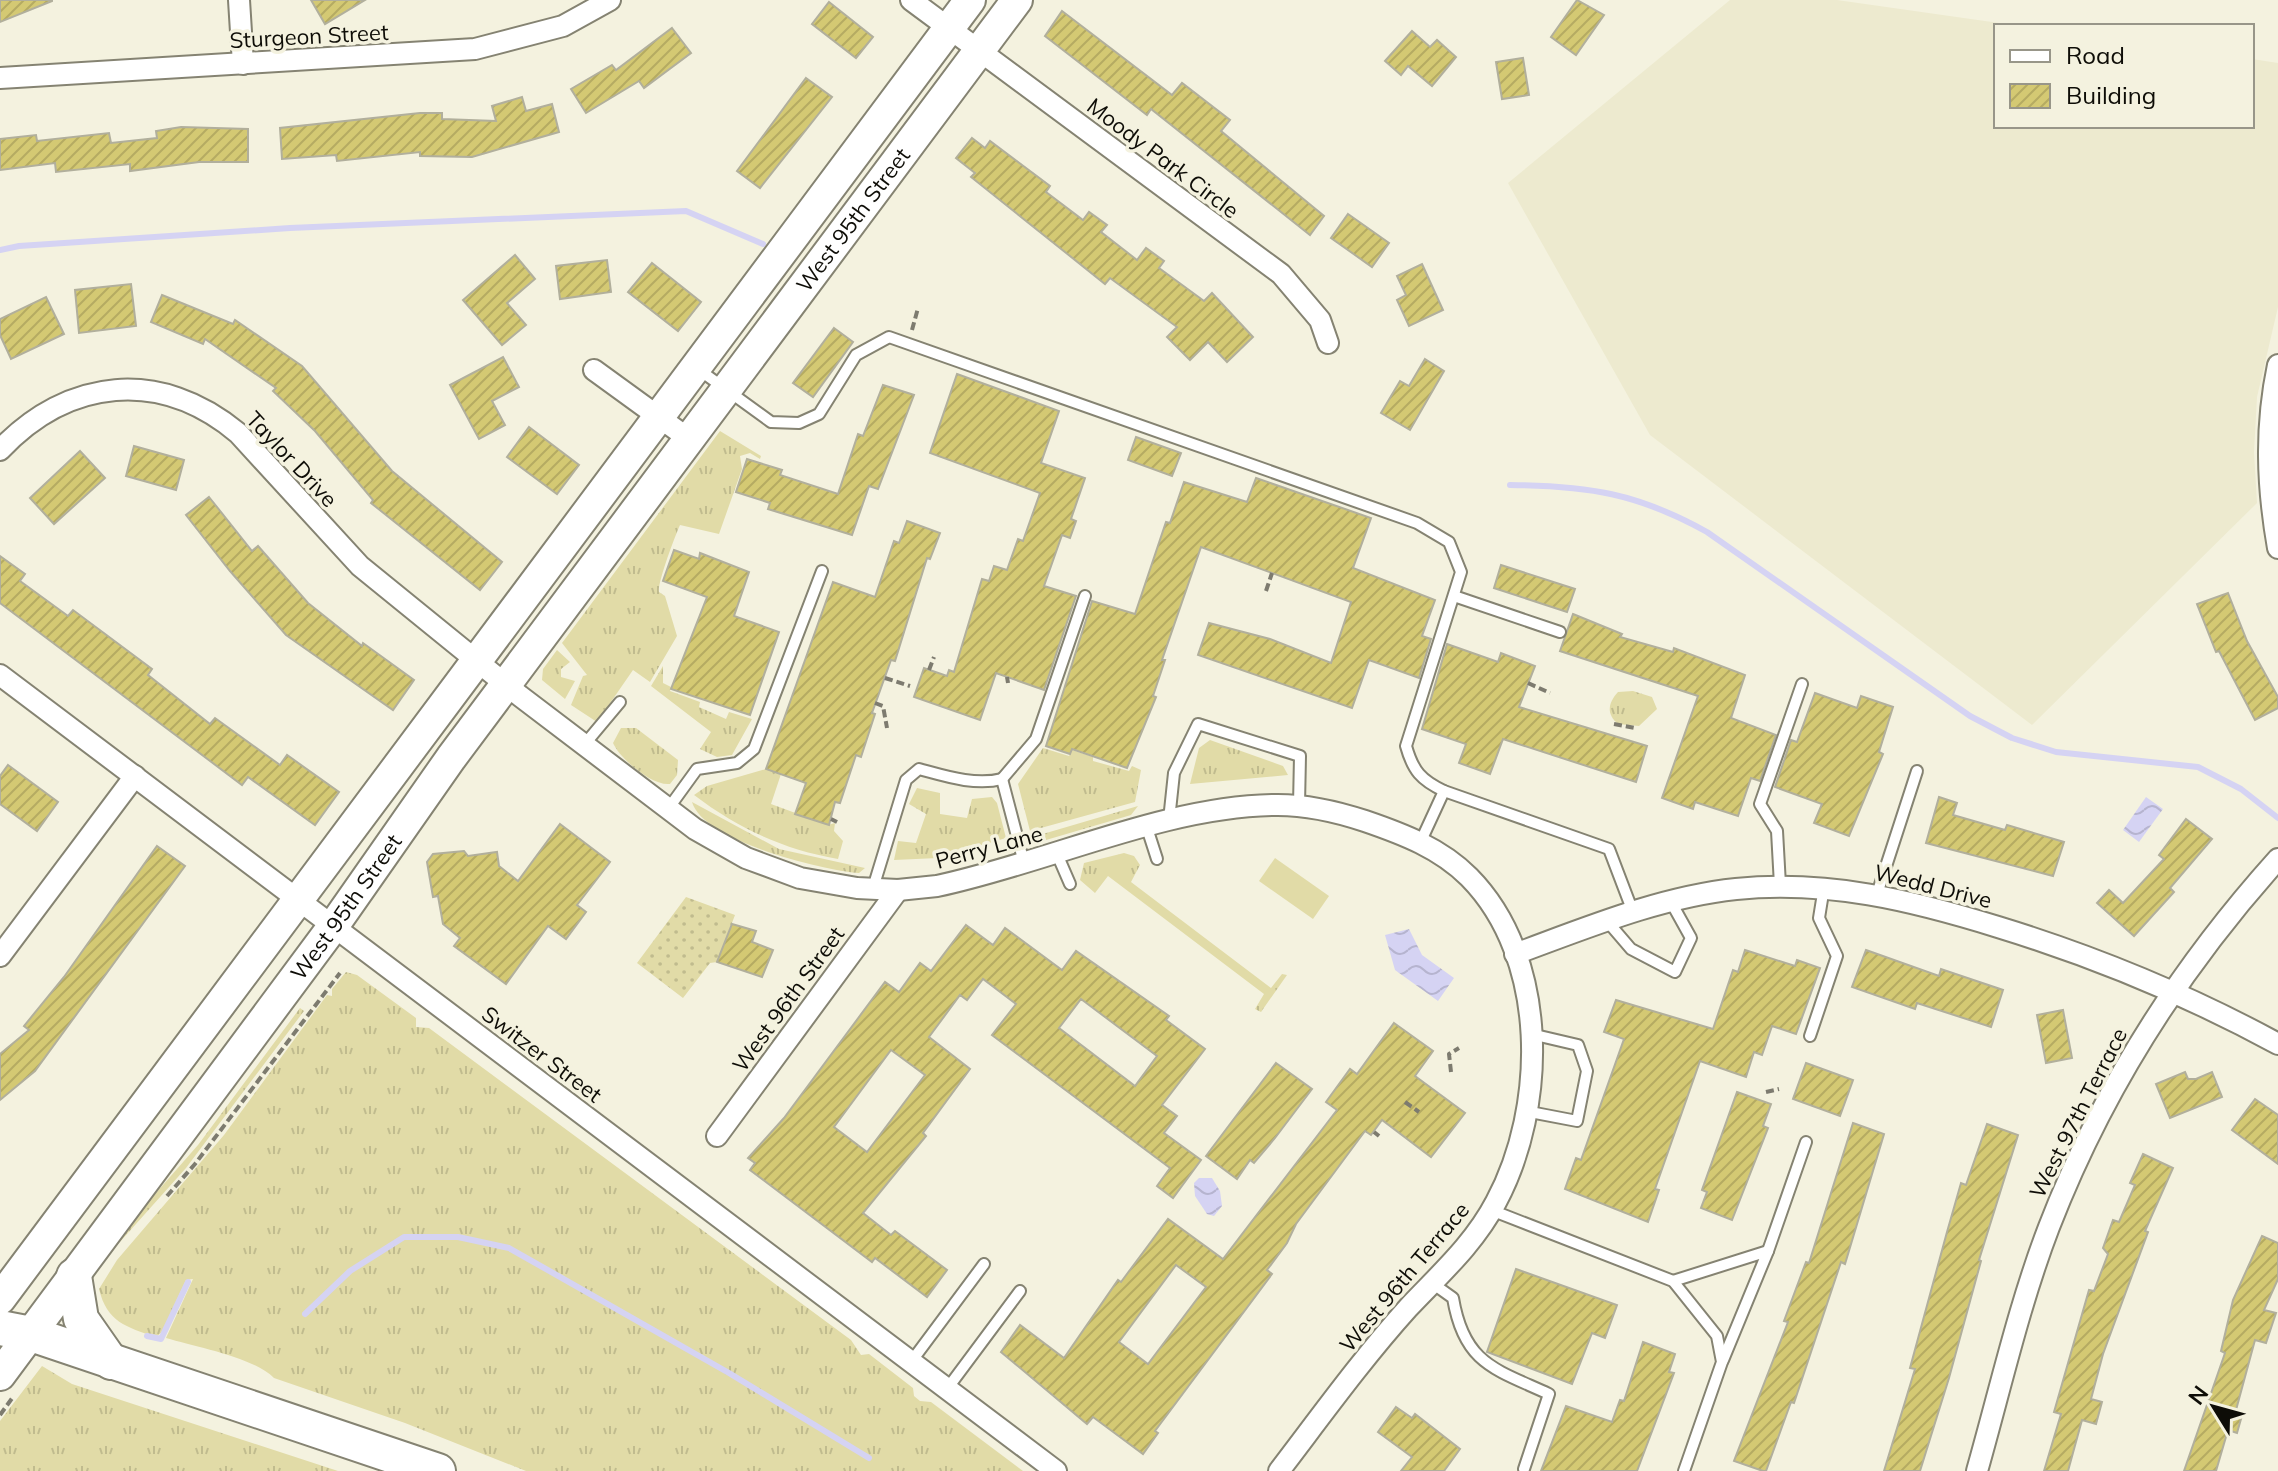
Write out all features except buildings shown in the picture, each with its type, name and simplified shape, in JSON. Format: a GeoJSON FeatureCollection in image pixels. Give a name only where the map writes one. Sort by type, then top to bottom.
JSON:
{"type":"FeatureCollection","features":[{"type":"Feature","properties":{"kind":"highway"},"geometry":{"type":"LineString","coordinates":[[74,1276],[81,1319],[111,1362]]}},
{"type":"Feature","properties":{"kind":"highway"},"geometry":{"type":"LineString","coordinates":[[15,1331],[438,1471]]}},
{"type":"Feature","properties":{"kind":"main road","name":"West 95th Street"},"geometry":{"type":"LineString","coordinates":[[0,1299],[970,0]]}},
{"type":"Feature","properties":{"kind":"main road","name":"West 95th Street"},"geometry":{"type":"LineString","coordinates":[[0,1375],[15,1331],[74,1276],[689,439],[1017,0]]}},
{"type":"Feature","properties":{"kind":"main road"},"geometry":{"type":"LineString","coordinates":[[827,193],[856,214]]}},
{"type":"Feature","properties":{"kind":"street"},"geometry":{"type":"LineString","coordinates":[[239,0],[243,64]]}},
{"type":"Feature","properties":{"kind":"street","name":"Sturgeon Street"},"geometry":{"type":"LineString","coordinates":[[0,78],[475,49],[563,26],[610,0]]}},
{"type":"Feature","properties":{"kind":"street","name":"Moody Park Circle"},"geometry":{"type":"LineString","coordinates":[[911,0],[1281,274],[1320,320],[1328,343]]}},
{"type":"Feature","properties":{"kind":"street"},"geometry":{"type":"LineString","coordinates":[[2278,365],[2266,444],[2270,502],[2278,548]]}},
{"type":"Feature","properties":{"kind":"street"},"geometry":{"type":"LineString","coordinates":[[594,370],[689,439]]}},
{"type":"Feature","properties":{"kind":"street","name":"Taylor Drive"},"geometry":{"type":"LineString","coordinates":[[0,450],[21,428],[53,406],[84,395],[121,389],[157,392],[187,400],[219,417],[238,433],[360,566],[476,662]]}},
{"type":"Feature","properties":{"kind":"street","name":"Perry Lane"},"geometry":{"type":"LineString","coordinates":[[476,662],[668,809],[720,844],[773,870],[898,890],[959,882],[1169,822],[1250,805],[1299,805],[1346,815],[1420,843],[1468,876],[1508,932],[1515,954]]}},
{"type":"Feature","properties":{"kind":"street","name":"Switzer Street"},"geometry":{"type":"LineString","coordinates":[[0,675],[1056,1471]]}},
{"type":"Feature","properties":{"kind":"street"},"geometry":{"type":"LineString","coordinates":[[0,956],[135,776]]}},
{"type":"Feature","properties":{"kind":"street","name":"West 97th Terrace"},"geometry":{"type":"LineString","coordinates":[[1977,1471],[2047,1232],[2120,1074],[2217,930],[2278,859]]}},
{"type":"Feature","properties":{"kind":"street","name":"Wedd Drive"},"geometry":{"type":"LineString","coordinates":[[1515,954],[1633,912],[1671,902],[1733,889],[1780,885],[1824,887],[1877,894],[1942,909],[2052,944],[2174,991],[2278,1044]]}},
{"type":"Feature","properties":{"kind":"street","name":"West 96th Street"},"geometry":{"type":"LineString","coordinates":[[717,1136],[898,890]]}},
{"type":"Feature","properties":{"kind":"street","name":"West 96th Terrace"},"geometry":{"type":"LineString","coordinates":[[1279,1471],[1356,1371],[1460,1254],[1491,1210],[1516,1154],[1525,1111],[1530,1018],[1515,954]]}},
{"type":"Feature","properties":{"kind":"lane"},"geometry":{"type":"LineString","coordinates":[[696,368],[771,422],[799,423],[819,414],[856,355],[889,337],[1417,523],[1449,542],[1461,572],[1406,746],[1412,768],[1424,782],[1444,791],[1609,849],[1633,912]]}},
{"type":"Feature","properties":{"kind":"lane"},"geometry":{"type":"LineString","coordinates":[[668,809],[697,769],[737,763],[754,749],[822,571]]}},
{"type":"Feature","properties":{"kind":"lane"},"geometry":{"type":"LineString","coordinates":[[873,888],[906,780],[919,769],[958,779],[990,782],[1002,779],[1036,739],[1085,596]]}},
{"type":"Feature","properties":{"kind":"lane"},"geometry":{"type":"LineString","coordinates":[[1454,596],[1560,632]]}},
{"type":"Feature","properties":{"kind":"lane"},"geometry":{"type":"LineString","coordinates":[[1780,885],[1777,831],[1760,804],[1802,684]]}},
{"type":"Feature","properties":{"kind":"lane"},"geometry":{"type":"LineString","coordinates":[[584,745],[620,702]]}},
{"type":"Feature","properties":{"kind":"lane"},"geometry":{"type":"LineString","coordinates":[[1169,822],[1174,773],[1198,724],[1300,756],[1299,805]]}},
{"type":"Feature","properties":{"kind":"lane"},"geometry":{"type":"LineString","coordinates":[[1877,894],[1917,771]]}},
{"type":"Feature","properties":{"kind":"lane"},"geometry":{"type":"LineString","coordinates":[[1002,779],[1024,864]]}},
{"type":"Feature","properties":{"kind":"lane"},"geometry":{"type":"LineString","coordinates":[[1420,843],[1444,791]]}},
{"type":"Feature","properties":{"kind":"lane"},"geometry":{"type":"LineString","coordinates":[[1147,828],[1157,859]]}},
{"type":"Feature","properties":{"kind":"lane"},"geometry":{"type":"LineString","coordinates":[[1057,854],[1070,884]]}},
{"type":"Feature","properties":{"kind":"lane"},"geometry":{"type":"LineString","coordinates":[[1810,1036],[1837,956],[1819,918],[1824,887]]}},
{"type":"Feature","properties":{"kind":"lane"},"geometry":{"type":"LineString","coordinates":[[1607,921],[1631,949],[1675,972],[1691,938],[1671,902]]}},
{"type":"Feature","properties":{"kind":"lane"},"geometry":{"type":"LineString","coordinates":[[1525,1111],[1577,1121],[1587,1071],[1578,1045],[1531,1034]]}},
{"type":"Feature","properties":{"kind":"lane"},"geometry":{"type":"LineString","coordinates":[[1684,1471],[1806,1142]]}},
{"type":"Feature","properties":{"kind":"lane"},"geometry":{"type":"LineString","coordinates":[[1491,1210],[1673,1281],[1717,1336],[1722,1362]]}},
{"type":"Feature","properties":{"kind":"lane"},"geometry":{"type":"LineString","coordinates":[[1673,1281],[1768,1251]]}},
{"type":"Feature","properties":{"kind":"lane"},"geometry":{"type":"LineString","coordinates":[[911,1362],[984,1264]]}},
{"type":"Feature","properties":{"kind":"lane"},"geometry":{"type":"LineString","coordinates":[[1432,1283],[1453,1298],[1458,1328],[1484,1365],[1549,1394],[1524,1469]]}},
{"type":"Feature","properties":{"kind":"lane"},"geometry":{"type":"LineString","coordinates":[[947,1389],[1020,1291]]}},
{"type":"Feature","properties":{"kind":"path"},"geometry":{"type":"LineString","coordinates":[[912,330],[918,308]]}},
{"type":"Feature","properties":{"kind":"path"},"geometry":{"type":"LineString","coordinates":[[1266,591],[1272,573]]}},
{"type":"Feature","properties":{"kind":"path"},"geometry":{"type":"LineString","coordinates":[[929,670],[934,657]]}},
{"type":"Feature","properties":{"kind":"path"},"geometry":{"type":"LineString","coordinates":[[885,678],[910,686]]}},
{"type":"Feature","properties":{"kind":"path"},"geometry":{"type":"LineString","coordinates":[[1528,683],[1550,693]]}},
{"type":"Feature","properties":{"kind":"path"},"geometry":{"type":"LineString","coordinates":[[875,703],[883,706],[887,728]]}},
{"type":"Feature","properties":{"kind":"path"},"geometry":{"type":"LineString","coordinates":[[1614,724],[1635,728]]}},
{"type":"Feature","properties":{"kind":"path"},"geometry":{"type":"LineString","coordinates":[[831,819],[837,822]]}},
{"type":"Feature","properties":{"kind":"path"},"geometry":{"type":"LineString","coordinates":[[166,1198],[340,973]]}},
{"type":"Feature","properties":{"kind":"path"},"geometry":{"type":"LineString","coordinates":[[1451,1072],[1449,1054],[1459,1048]]}},
{"type":"Feature","properties":{"kind":"path"},"geometry":{"type":"LineString","coordinates":[[1766,1092],[1779,1089]]}},
{"type":"Feature","properties":{"kind":"path"},"geometry":{"type":"LineString","coordinates":[[1405,1102],[1419,1112]]}},
{"type":"Feature","properties":{"kind":"shaded area"},"geometry":{"type":"Polygon","coordinates":[[[1730,0],[1837,0],[2006,24],[1994,24],[1994,128],[2254,128],[2254,59],[2278,63],[2278,307],[2257,397],[2254,452],[2257,503],[2032,725],[1650,435],[1508,183],[1730,0]]]}},
{"type":"Feature","properties":{"kind":"green space"},"geometry":{"type":"Polygon","coordinates":[[[720,431],[761,456],[760,459],[750,453],[740,456],[742,469],[719,534],[680,525],[659,587],[659,592],[665,596],[677,636],[650,682],[633,670],[597,722],[571,705],[583,676],[587,675],[562,643],[720,431]]]}},
{"type":"Feature","properties":{"kind":"green space"},"geometry":{"type":"Polygon","coordinates":[[[557,650],[570,662],[561,669],[561,677],[575,681],[565,699],[542,680],[543,669],[557,650]]]}},
{"type":"Feature","properties":{"kind":"green space"},"geometry":{"type":"Polygon","coordinates":[[[663,666],[663,683],[671,687],[670,691],[700,702],[699,707],[726,719],[729,712],[752,719],[732,755],[717,757],[700,749],[711,732],[651,686],[663,666]]]}},
{"type":"Feature","properties":{"kind":"green space"},"geometry":{"type":"Polygon","coordinates":[[[1633,691],[1652,697],[1657,709],[1639,726],[1618,724],[1610,712],[1612,700],[1618,692],[1633,691]]]}},
{"type":"Feature","properties":{"kind":"green space"},"geometry":{"type":"Polygon","coordinates":[[[621,728],[636,728],[678,760],[677,775],[670,784],[654,781],[622,756],[613,743],[621,728]]]}},
{"type":"Feature","properties":{"kind":"green space"},"geometry":{"type":"Polygon","coordinates":[[[1210,740],[1283,766],[1288,775],[1190,784],[1199,748],[1210,740]]]}},
{"type":"Feature","properties":{"kind":"green space"},"geometry":{"type":"Polygon","coordinates":[[[1043,748],[1069,756],[1072,750],[1093,757],[1093,761],[1129,771],[1132,766],[1141,770],[1135,802],[1030,831],[1018,784],[1043,748]]]}},
{"type":"Feature","properties":{"kind":"green space"},"geometry":{"type":"Polygon","coordinates":[[[766,769],[781,774],[771,804],[828,825],[835,823],[834,831],[843,841],[838,859],[799,850],[762,836],[694,795],[707,786],[766,769]]]}},
{"type":"Feature","properties":{"kind":"green space"},"geometry":{"type":"Polygon","coordinates":[[[917,788],[940,793],[940,814],[967,818],[972,799],[992,797],[997,803],[1006,838],[938,858],[894,860],[898,841],[916,843],[926,814],[909,804],[917,788]]]}},
{"type":"Feature","properties":{"kind":"green space"},"geometry":{"type":"Polygon","coordinates":[[[692,802],[779,849],[865,868],[859,873],[842,871],[766,851],[718,829],[701,816],[692,802]]]}},
{"type":"Feature","properties":{"kind":"green space"},"geometry":{"type":"Polygon","coordinates":[[[1138,806],[1131,815],[1046,840],[1036,836],[1138,806]]]}},
{"type":"Feature","properties":{"kind":"green space"},"geometry":{"type":"Polygon","coordinates":[[[1124,853],[1134,856],[1140,865],[1131,882],[1271,988],[1282,974],[1287,975],[1261,1012],[1255,1009],[1264,994],[1108,876],[1095,893],[1080,880],[1084,863],[1124,853]]]}},
{"type":"Feature","properties":{"kind":"green space"},"geometry":{"type":"Polygon","coordinates":[[[1275,858],[1329,896],[1313,919],[1259,881],[1275,858]]]}},
{"type":"Feature","properties":{"kind":"green space"},"geometry":{"type":"Polygon","coordinates":[[[686,897],[735,915],[717,962],[710,963],[683,998],[637,963],[686,897]]]}},
{"type":"Feature","properties":{"kind":"green space"},"geometry":{"type":"Polygon","coordinates":[[[346,972],[357,975],[416,1018],[416,1027],[429,1028],[851,1340],[861,1355],[869,1354],[913,1388],[914,1396],[920,1401],[931,1402],[1023,1471],[526,1471],[405,1423],[274,1378],[239,1358],[166,1338],[193,1279],[186,1280],[162,1332],[156,1337],[119,1322],[107,1309],[99,1289],[117,1260],[224,1135],[327,995],[332,996],[332,989],[346,972]]]}},
{"type":"Feature","properties":{"kind":"green space"},"geometry":{"type":"Polygon","coordinates":[[[300,1008],[304,1011],[186,1168],[102,1262],[127,1226],[198,1145],[300,1008]]]}},
{"type":"Feature","properties":{"kind":"green space"},"geometry":{"type":"Polygon","coordinates":[[[42,1366],[72,1384],[338,1471],[0,1471],[0,1421],[42,1366]]]}},
{"type":"Feature","properties":{"kind":"water"},"geometry":{"type":"Polygon","coordinates":[[[2146,797],[2163,809],[2139,842],[2123,830],[2146,797]]]}},
{"type":"Feature","properties":{"kind":"water"},"geometry":{"type":"Polygon","coordinates":[[[1409,929],[1422,955],[1454,978],[1438,1001],[1395,970],[1385,935],[1409,929]]]}},
{"type":"Feature","properties":{"kind":"water"},"geometry":{"type":"Polygon","coordinates":[[[1199,1178],[1212,1178],[1220,1191],[1222,1206],[1214,1216],[1207,1214],[1195,1196],[1194,1183],[1199,1178]]]}},
{"type":"Feature","properties":{"kind":"waterway"},"geometry":{"type":"LineString","coordinates":[[0,250],[19,246],[290,228],[686,211],[763,244]]}},
{"type":"Feature","properties":{"kind":"waterway"},"geometry":{"type":"LineString","coordinates":[[1510,485],[1589,490],[1658,508],[1707,532],[1970,716],[2012,738],[2056,752],[2198,767],[2241,789],[2278,818]]}},
{"type":"Feature","properties":{"kind":"waterway"},"geometry":{"type":"LineString","coordinates":[[305,1314],[350,1271],[404,1237],[458,1237],[509,1248],[729,1373],[869,1458]]}},
{"type":"Feature","properties":{"kind":"waterway"},"geometry":{"type":"LineString","coordinates":[[147,1336],[161,1339],[188,1282]]}}]}
